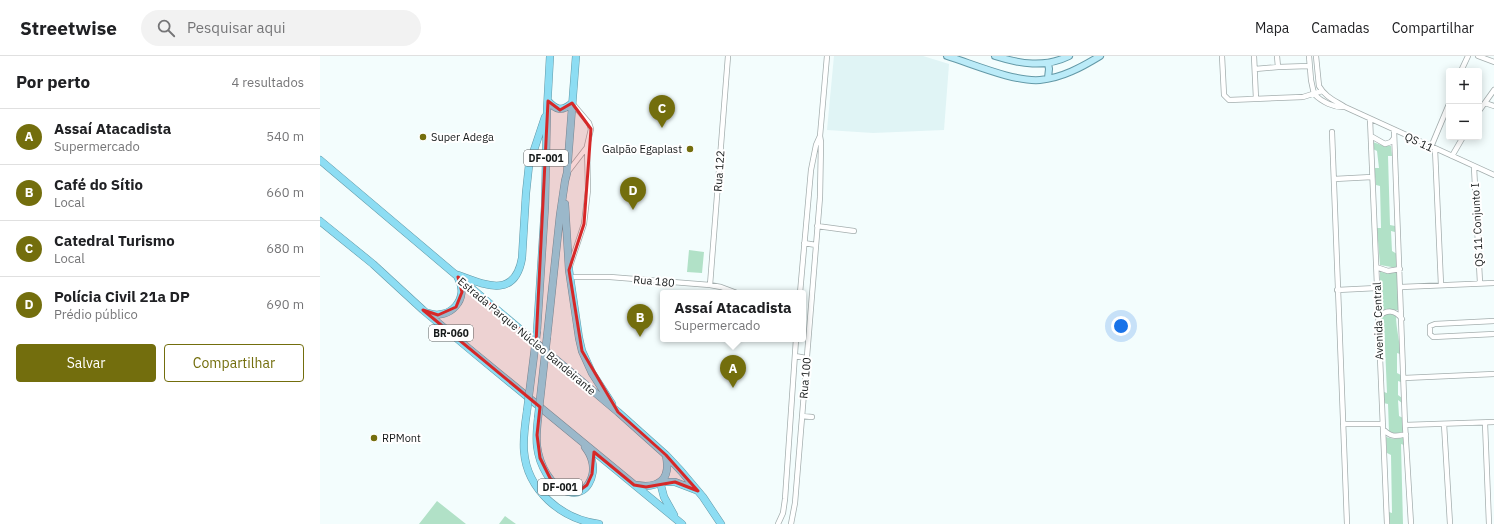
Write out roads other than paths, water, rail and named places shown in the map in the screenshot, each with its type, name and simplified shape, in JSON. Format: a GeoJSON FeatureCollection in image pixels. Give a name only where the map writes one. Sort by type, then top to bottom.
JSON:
{"type":"FeatureCollection","features":[{"type":"Feature","properties":{"kind":"highway","name":"DF-001"},"geometry":{"type":"LineString","coordinates":[[550,56],[545,206],[537,331],[524,434],[524,451],[526,463],[537,488],[554,506],[563,513],[585,521],[599,524]]}},
{"type":"Feature","properties":{"kind":"highway","name":"DF-001"},"geometry":{"type":"LineString","coordinates":[[576,56],[567,173],[538,418],[537,445],[540,458],[550,478],[568,492],[576,493],[583,490],[591,480],[592,462],[583,443]]}},
{"type":"Feature","properties":{"kind":"highway"},"geometry":{"type":"LineString","coordinates":[[548,101],[553,107],[560,110],[564,110],[572,103]]}},
{"type":"Feature","properties":{"kind":"highway"},"geometry":{"type":"LineString","coordinates":[[456,275],[482,284],[496,286],[508,283],[515,278],[522,258],[529,165],[547,110]]}},
{"type":"Feature","properties":{"kind":"highway","name":"Estrada Parque Núcleo Bandeirante"},"geometry":{"type":"LineString","coordinates":[[320,160],[618,412],[666,455],[698,491],[721,524]]}},
{"type":"Feature","properties":{"kind":"highway"},"geometry":{"type":"LineString","coordinates":[[565,181],[569,273],[576,324],[582,351],[592,373],[618,412]]}},
{"type":"Feature","properties":{"kind":"highway","name":"BR-060"},"geometry":{"type":"LineString","coordinates":[[320,221],[373,264],[423,310],[682,524]]}},
{"type":"Feature","properties":{"kind":"highway"},"geometry":{"type":"LineString","coordinates":[[423,310],[430,314],[438,315],[446,314],[453,310],[458,304],[462,292],[461,284],[456,275]]}},
{"type":"Feature","properties":{"kind":"highway"},"geometry":{"type":"LineString","coordinates":[[634,485],[646,487],[653,486],[660,482],[667,471],[666,455]]}},
{"type":"Feature","properties":{"kind":"highway"},"geometry":{"type":"LineString","coordinates":[[660,482],[675,482],[698,491]]}},
{"type":"Feature","properties":{"kind":"highway"},"geometry":{"type":"LineString","coordinates":[[660,482],[664,497],[676,519]]}},
{"type":"Feature","properties":{"kind":"main road"},"geometry":{"type":"LineString","coordinates":[[947,56],[1014,77],[1040,80],[1073,71],[1100,56]]}},
{"type":"Feature","properties":{"kind":"main road"},"geometry":{"type":"LineString","coordinates":[[1000,57],[1025,63],[1048,64],[1069,56]]}},
{"type":"Feature","properties":{"kind":"main road"},"geometry":{"type":"LineString","coordinates":[[1048,64],[1050,69],[1048,78]]}},
{"type":"Feature","properties":{"kind":"street","name":"Rua 122"},"geometry":{"type":"LineString","coordinates":[[710,285],[728,56]]}},
{"type":"Feature","properties":{"kind":"street","name":"Rua 100"},"geometry":{"type":"LineString","coordinates":[[791,524],[795,503],[820,197],[820,136],[827,56]]}},
{"type":"Feature","properties":{"kind":"street"},"geometry":{"type":"LineString","coordinates":[[1222,56],[1225,97],[1229,100],[1304,98],[1322,91],[1318,82],[1316,56]]}},
{"type":"Feature","properties":{"kind":"street"},"geometry":{"type":"LineString","coordinates":[[1254,56],[1256,99]]}},
{"type":"Feature","properties":{"kind":"street"},"geometry":{"type":"LineString","coordinates":[[1277,56],[1278,67]]}},
{"type":"Feature","properties":{"kind":"street"},"geometry":{"type":"LineString","coordinates":[[1309,56],[1311,86],[1314,94]]}},
{"type":"Feature","properties":{"kind":"street"},"geometry":{"type":"LineString","coordinates":[[1463,68],[1468,56]]}},
{"type":"Feature","properties":{"kind":"street"},"geometry":{"type":"LineString","coordinates":[[1478,56],[1494,62]]}},
{"type":"Feature","properties":{"kind":"street"},"geometry":{"type":"LineString","coordinates":[[1255,69],[1309,66]]}},
{"type":"Feature","properties":{"kind":"street"},"geometry":{"type":"LineString","coordinates":[[1482,108],[1494,90]]}},
{"type":"Feature","properties":{"kind":"street","name":"QS 11"},"geometry":{"type":"LineString","coordinates":[[1322,91],[1345,107],[1494,175]]}},
{"type":"Feature","properties":{"kind":"street","name":"QS 11"},"geometry":{"type":"LineString","coordinates":[[1314,94],[1329,104],[1338,107],[1345,107]]}},
{"type":"Feature","properties":{"kind":"street"},"geometry":{"type":"LineString","coordinates":[[569,273],[584,224],[588,190],[587,146],[591,129],[589,123],[572,103]]}},
{"type":"Feature","properties":{"kind":"street"},"geometry":{"type":"LineString","coordinates":[[1485,103],[1494,106]]}},
{"type":"Feature","properties":{"kind":"street"},"geometry":{"type":"LineString","coordinates":[[1441,285],[1433,148],[1446,112]]}},
{"type":"Feature","properties":{"kind":"street","name":"Avenida Central"},"geometry":{"type":"LineString","coordinates":[[1370,119],[1387,524]]}},
{"type":"Feature","properties":{"kind":"street"},"geometry":{"type":"LineString","coordinates":[[1394,130],[1405,425],[1411,524]]}},
{"type":"Feature","properties":{"kind":"street"},"geometry":{"type":"LineString","coordinates":[[1332,132],[1337,290],[1348,524]]}},
{"type":"Feature","properties":{"kind":"street","name":"Rua 100"},"geometry":{"type":"LineString","coordinates":[[800,290],[811,170],[816,145],[820,136]]}},
{"type":"Feature","properties":{"kind":"street"},"geometry":{"type":"LineString","coordinates":[[1371,136],[1385,144],[1391,142],[1394,138]]}},
{"type":"Feature","properties":{"kind":"street"},"geometry":{"type":"LineString","coordinates":[[1452,156],[1461,140]]}},
{"type":"Feature","properties":{"kind":"street"},"geometry":{"type":"LineString","coordinates":[[567,173],[587,146]]}},
{"type":"Feature","properties":{"kind":"street","name":"QS 11 Conjunto I"},"geometry":{"type":"LineString","coordinates":[[1474,167],[1480,283]]}},
{"type":"Feature","properties":{"kind":"street"},"geometry":{"type":"LineString","coordinates":[[1334,179],[1372,177]]}},
{"type":"Feature","properties":{"kind":"street"},"geometry":{"type":"LineString","coordinates":[[817,226],[854,231]]}},
{"type":"Feature","properties":{"kind":"street"},"geometry":{"type":"LineString","coordinates":[[804,243],[816,244]]}},
{"type":"Feature","properties":{"kind":"street"},"geometry":{"type":"LineString","coordinates":[[1376,267],[1388,271],[1400,269]]}},
{"type":"Feature","properties":{"kind":"street","name":"Rua 180"},"geometry":{"type":"LineString","coordinates":[[569,273],[710,285],[729,290]]}},
{"type":"Feature","properties":{"kind":"street"},"geometry":{"type":"LineString","coordinates":[[1401,287],[1494,283]]}},
{"type":"Feature","properties":{"kind":"street"},"geometry":{"type":"LineString","coordinates":[[1337,290],[1377,288]]}},
{"type":"Feature","properties":{"kind":"street"},"geometry":{"type":"LineString","coordinates":[[1378,317],[1384,312],[1392,311],[1399,315],[1402,319]]}},
{"type":"Feature","properties":{"kind":"street"},"geometry":{"type":"LineString","coordinates":[[1494,321],[1434,324],[1430,326],[1429,330],[1433,337],[1494,334]]}},
{"type":"Feature","properties":{"kind":"street","name":"Rua 100"},"geometry":{"type":"LineString","coordinates":[[778,524],[783,513],[785,499],[796,342]]}},
{"type":"Feature","properties":{"kind":"street"},"geometry":{"type":"LineString","coordinates":[[795,356],[806,358]]}},
{"type":"Feature","properties":{"kind":"street"},"geometry":{"type":"LineString","coordinates":[[1404,378],[1494,374]]}},
{"type":"Feature","properties":{"kind":"street"},"geometry":{"type":"LineString","coordinates":[[802,416],[812,417]]}},
{"type":"Feature","properties":{"kind":"street"},"geometry":{"type":"LineString","coordinates":[[1405,425],[1494,422]]}},
{"type":"Feature","properties":{"kind":"street"},"geometry":{"type":"LineString","coordinates":[[1485,423],[1489,524]]}},
{"type":"Feature","properties":{"kind":"street"},"geometry":{"type":"LineString","coordinates":[[1343,424],[1382,424]]}},
{"type":"Feature","properties":{"kind":"street"},"geometry":{"type":"LineString","coordinates":[[1444,424],[1450,524]]}},
{"type":"Feature","properties":{"kind":"street"},"geometry":{"type":"LineString","coordinates":[[1383,430],[1391,436],[1406,434]]}},
{"type":"Feature","properties":{"kind":"place","name":"Catedral Turismo"},"geometry":{"type":"Point","coordinates":[662,128]}},
{"type":"Feature","properties":{"kind":"place","name":"Super Adega"},"geometry":{"type":"Point","coordinates":[423,137]}},
{"type":"Feature","properties":{"kind":"place","name":"Galpão Egaplast"},"geometry":{"type":"Point","coordinates":[690,149]}},
{"type":"Feature","properties":{"kind":"place","name":"Polícia Civil 21a DP"},"geometry":{"type":"Point","coordinates":[633,210]}},
{"type":"Feature","properties":{"kind":"place","name":"Café do Sítio"},"geometry":{"type":"Point","coordinates":[640,337]}},
{"type":"Feature","properties":{"kind":"place","name":"Assaí Atacadista"},"geometry":{"type":"Point","coordinates":[733,388]}},
{"type":"Feature","properties":{"kind":"place","name":"RPMont"},"geometry":{"type":"Point","coordinates":[374,438]}}]}
